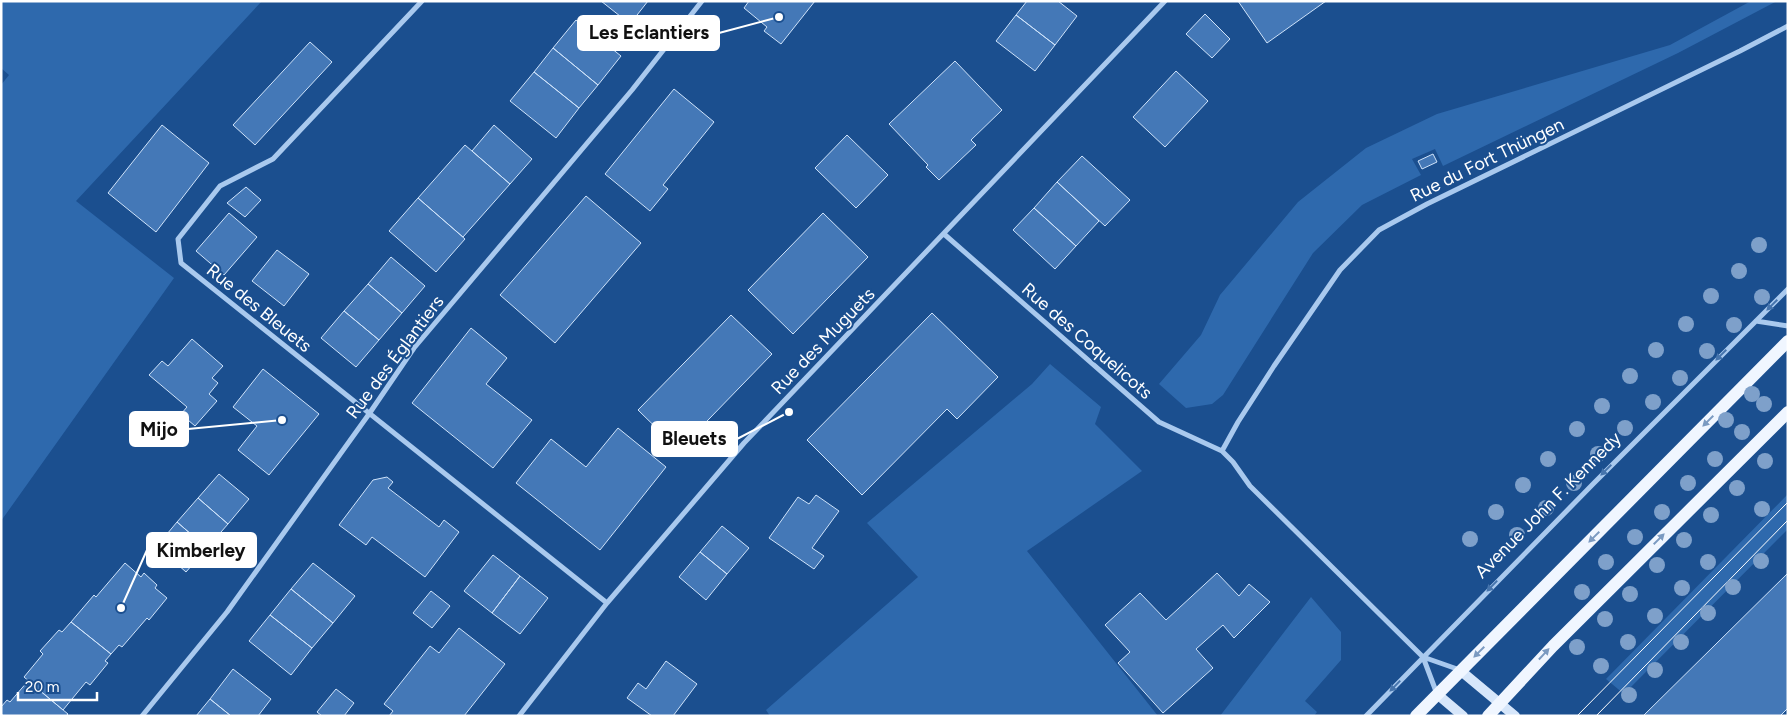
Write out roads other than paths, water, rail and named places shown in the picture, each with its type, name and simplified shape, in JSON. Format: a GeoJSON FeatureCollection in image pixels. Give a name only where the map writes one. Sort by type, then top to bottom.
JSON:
{"type":"FeatureCollection","features":[{"type":"Feature","properties":{"kind":"main road"},"geometry":{"type":"LineString","coordinates":[[1416,716],[1788,341]]}},
{"type":"Feature","properties":{"kind":"main road"},"geometry":{"type":"LineString","coordinates":[[1488,716],[1553,646],[1788,412]]}},
{"type":"Feature","properties":{"kind":"street","name":"Rue des Bleuets"},"geometry":{"type":"LineString","coordinates":[[422,1],[273,160],[220,186],[178,239],[181,263],[607,603]]}},
{"type":"Feature","properties":{"kind":"street","name":"Rue des Églantiers"},"geometry":{"type":"LineString","coordinates":[[142,716],[227,612],[414,348],[632,90],[702,1]]}},
{"type":"Feature","properties":{"kind":"street","name":"Rue des Muguets"},"geometry":{"type":"LineString","coordinates":[[519,716],[607,603],[744,443],[1166,1]]}},
{"type":"Feature","properties":{"kind":"street","name":"Rue du Fort Thüngen"},"geometry":{"type":"LineString","coordinates":[[1222,451],[1274,366],[1340,270],[1379,230],[1427,204],[1788,26]]}},
{"type":"Feature","properties":{"kind":"street","name":"Rue des Coquelicots"},"geometry":{"type":"LineString","coordinates":[[944,234],[1152,417],[1222,451],[1233,462],[1250,486],[1423,657],[1461,671]]}},
{"type":"Feature","properties":{"kind":"street","name":"Avenue John F. Kennedy"},"geometry":{"type":"LineString","coordinates":[[1366,716],[1587,490],[1788,289]]}},
{"type":"Feature","properties":{"kind":"street"},"geometry":{"type":"LineString","coordinates":[[1756,321],[1788,326]]}},
{"type":"Feature","properties":{"kind":"street","name":"Rue des Coquelicots"},"geometry":{"type":"LineString","coordinates":[[1423,657],[1437,694]]}},
{"type":"Feature","properties":{"kind":"street"},"geometry":{"type":"LineString","coordinates":[[1461,671],[1515,716]]}},
{"type":"Feature","properties":{"kind":"street"},"geometry":{"type":"LineString","coordinates":[[1437,694],[1463,716]]}},
{"type":"Feature","properties":{"kind":"tram line"},"geometry":{"type":"LineString","coordinates":[[1577,716],[1788,502]]}},
{"type":"Feature","properties":{"kind":"tram line"},"geometry":{"type":"LineString","coordinates":[[1596,716],[1788,520]]}},
{"type":"Feature","properties":{"kind":"place","name":"Les Eclantiers"},"geometry":{"type":"Point","coordinates":[779,17]}},
{"type":"Feature","properties":{"kind":"place","name":"Bleuets"},"geometry":{"type":"Point","coordinates":[789,412]}},
{"type":"Feature","properties":{"kind":"place","name":"Mijo"},"geometry":{"type":"Point","coordinates":[282,420]}},
{"type":"Feature","properties":{"kind":"place","name":"Kimberley"},"geometry":{"type":"Point","coordinates":[121,608]}}]}
